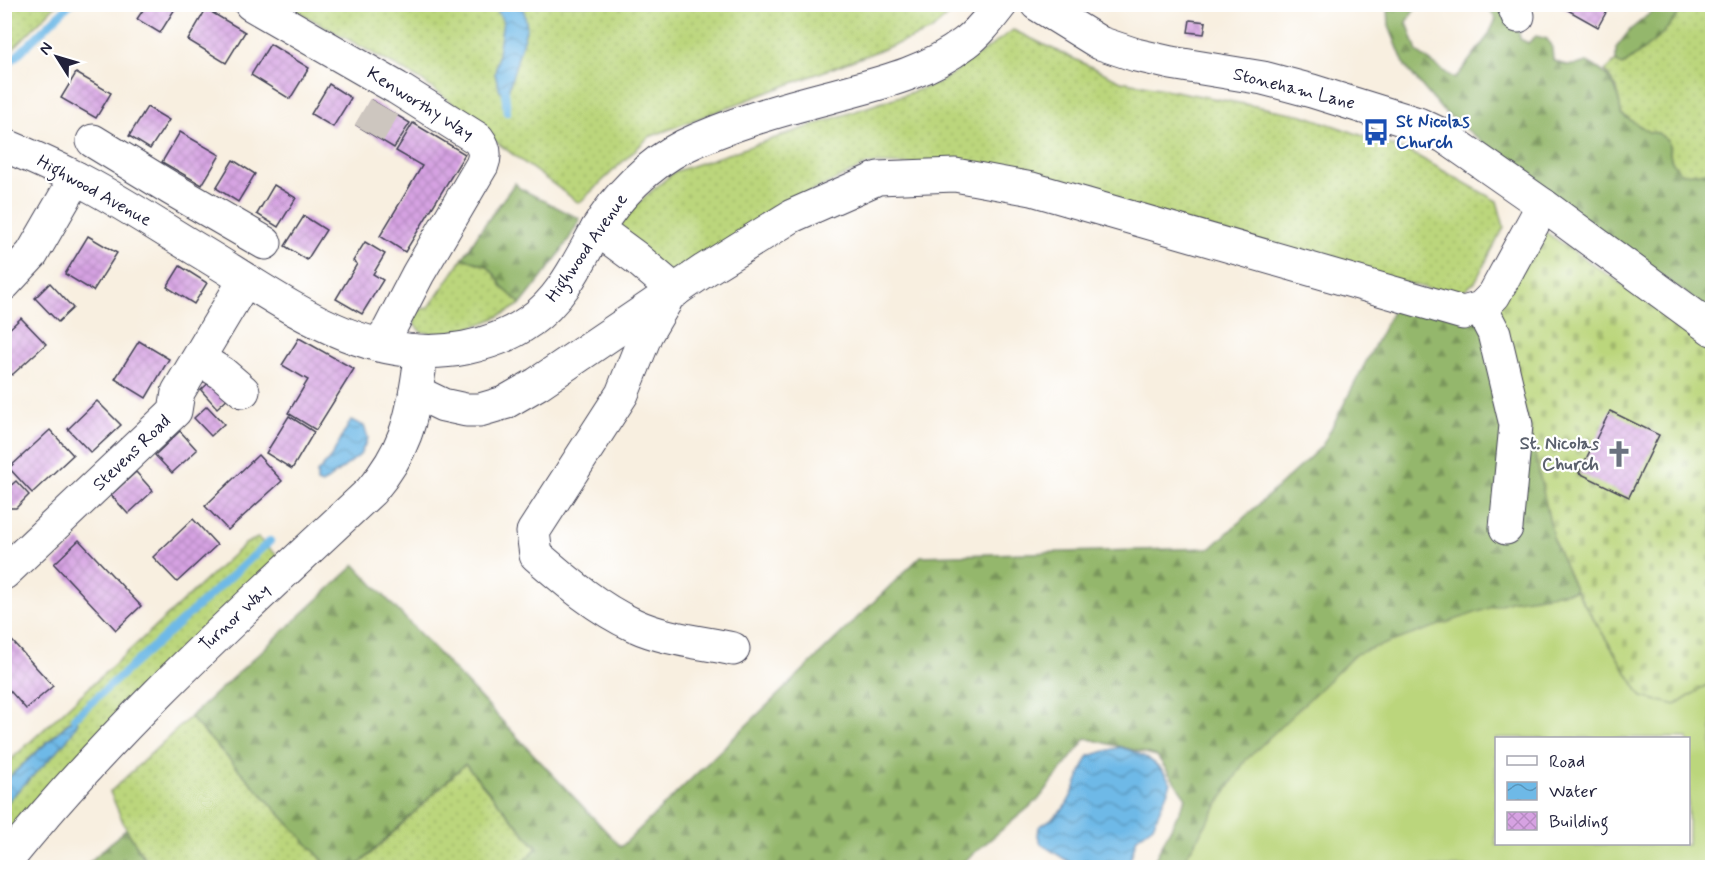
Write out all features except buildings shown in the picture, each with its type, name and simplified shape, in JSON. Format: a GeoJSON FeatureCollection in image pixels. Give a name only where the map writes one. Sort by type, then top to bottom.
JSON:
{"type":"FeatureCollection","features":[{"type":"Feature","properties":{"kind":"street","name":"Kenworthy Way"},"geometry":{"type":"LineString","coordinates":[[251,4],[390,97],[478,140],[484,148],[485,156],[482,165],[418,274],[389,330],[378,345]]}},
{"type":"Feature","properties":{"kind":"street","name":"Highwood Avenue"},"geometry":{"type":"LineString","coordinates":[[4,145],[76,178],[245,280],[342,334],[378,345],[422,352],[455,350],[493,341],[512,333],[539,315],[567,281],[597,229],[625,192],[649,169],[672,153],[707,136],[756,117],[875,86],[912,73],[964,44],[976,34],[1001,4]]}},
{"type":"Feature","properties":{"kind":"street","name":"Stoneham Lane"},"geometry":{"type":"LineString","coordinates":[[1037,4],[1100,43],[1136,55],[1263,78],[1362,105],[1418,124],[1444,136],[1713,329]]}},
{"type":"Feature","properties":{"kind":"street"},"geometry":{"type":"LineString","coordinates":[[93,141],[265,243]]}},
{"type":"Feature","properties":{"kind":"street"},"geometry":{"type":"LineString","coordinates":[[416,392],[444,405],[466,410],[480,410],[504,403],[537,384],[792,216],[878,178],[955,176],[1032,189],[1463,313],[1481,308],[1494,296],[1543,205]]}},
{"type":"Feature","properties":{"kind":"street"},"geometry":{"type":"LineString","coordinates":[[4,284],[32,254],[76,178]]}},
{"type":"Feature","properties":{"kind":"street"},"geometry":{"type":"LineString","coordinates":[[150,222],[170,188]]}},
{"type":"Feature","properties":{"kind":"street"},"geometry":{"type":"LineString","coordinates":[[597,229],[635,257],[672,293]]}},
{"type":"Feature","properties":{"kind":"street","name":"Stevens Road"},"geometry":{"type":"LineString","coordinates":[[5,573],[175,411],[178,392],[245,280]]}},
{"type":"Feature","properties":{"kind":"street"},"geometry":{"type":"LineString","coordinates":[[672,293],[646,334],[622,394],[533,532],[536,555],[605,609],[635,626],[733,649]]}},
{"type":"Feature","properties":{"kind":"street"},"geometry":{"type":"LineString","coordinates":[[1481,308],[1494,333],[1516,425],[1506,528]]}},
{"type":"Feature","properties":{"kind":"street","name":"Turnor Way"},"geometry":{"type":"LineString","coordinates":[[4,864],[45,815],[181,668],[371,490],[384,475],[398,452],[412,419],[422,352]]}},
{"type":"Feature","properties":{"kind":"street"},"geometry":{"type":"LineString","coordinates":[[199,359],[222,373],[243,391]]}},
{"type":"Feature","properties":{"kind":"green space"},"geometry":{"type":"Polygon","coordinates":[[[4,5],[56,5],[5,57],[4,5]]]}},
{"type":"Feature","properties":{"kind":"green space"},"geometry":{"type":"Polygon","coordinates":[[[286,5],[959,5],[931,31],[649,137],[579,203],[488,136],[468,115],[421,80],[286,5]]]}},
{"type":"Feature","properties":{"kind":"green space"},"geometry":{"type":"Polygon","coordinates":[[[1388,5],[1417,5],[1407,22],[1417,52],[1455,79],[1488,36],[1496,19],[1487,5],[1509,5],[1517,23],[1520,39],[1528,43],[1536,36],[1547,39],[1552,48],[1553,60],[1570,65],[1587,62],[1608,77],[1616,89],[1621,114],[1649,132],[1658,133],[1668,141],[1671,160],[1681,174],[1712,172],[1712,313],[1500,156],[1442,110],[1405,66],[1389,26],[1388,5]]]}},
{"type":"Feature","properties":{"kind":"green space"},"geometry":{"type":"Polygon","coordinates":[[[1660,5],[1684,5],[1664,32],[1622,66],[1616,61],[1616,48],[1630,30],[1660,5]]]}},
{"type":"Feature","properties":{"kind":"green space"},"geometry":{"type":"Polygon","coordinates":[[[1684,5],[1712,5],[1712,172],[1681,174],[1671,160],[1668,141],[1659,133],[1649,132],[1621,114],[1617,88],[1605,71],[1616,61],[1622,66],[1648,45],[1664,31],[1684,5]]]}},
{"type":"Feature","properties":{"kind":"green space"},"geometry":{"type":"Polygon","coordinates":[[[1013,30],[1121,81],[1303,115],[1412,153],[1497,201],[1504,227],[1475,282],[1456,296],[960,165],[868,164],[784,205],[672,277],[610,227],[674,172],[939,83],[1013,30]]]}},
{"type":"Feature","properties":{"kind":"green space"},"geometry":{"type":"Polygon","coordinates":[[[515,183],[519,188],[580,219],[560,253],[521,304],[503,288],[487,266],[463,258],[515,183]]]}},
{"type":"Feature","properties":{"kind":"green space"},"geometry":{"type":"Polygon","coordinates":[[[1538,227],[1651,304],[1712,349],[1712,678],[1710,683],[1676,705],[1642,697],[1576,591],[1554,541],[1527,417],[1495,316],[1538,227]]]}},
{"type":"Feature","properties":{"kind":"green space"},"geometry":{"type":"Polygon","coordinates":[[[463,258],[487,266],[503,288],[521,304],[473,327],[447,332],[421,332],[414,324],[414,316],[420,310],[430,306],[463,258]]]}},
{"type":"Feature","properties":{"kind":"green space"},"geometry":{"type":"Polygon","coordinates":[[[1393,310],[1495,316],[1527,417],[1554,541],[1576,591],[1510,601],[1245,761],[1180,867],[1151,867],[1186,798],[1157,756],[1086,738],[1039,799],[957,867],[518,867],[537,848],[465,764],[356,867],[329,867],[190,717],[355,565],[621,847],[921,556],[1211,548],[1322,446],[1393,310]]]}},
{"type":"Feature","properties":{"kind":"green space"},"geometry":{"type":"Polygon","coordinates":[[[258,538],[280,558],[5,850],[5,805],[73,718],[5,781],[5,765],[245,544],[258,538]]]}},
{"type":"Feature","properties":{"kind":"green space"},"geometry":{"type":"Polygon","coordinates":[[[1576,591],[1642,697],[1676,705],[1710,683],[1712,678],[1712,867],[1180,867],[1245,761],[1356,654],[1510,601],[1576,591]]]}},
{"type":"Feature","properties":{"kind":"green space"},"geometry":{"type":"Polygon","coordinates":[[[190,717],[329,867],[150,867],[126,829],[110,792],[190,717]]]}},
{"type":"Feature","properties":{"kind":"green space"},"geometry":{"type":"Polygon","coordinates":[[[465,764],[537,848],[518,867],[356,868],[465,764]]]}},
{"type":"Feature","properties":{"kind":"green space"},"geometry":{"type":"Polygon","coordinates":[[[126,829],[150,867],[84,867],[126,829]]]}},
{"type":"Feature","properties":{"kind":"water"},"geometry":{"type":"Polygon","coordinates":[[[494,5],[523,5],[527,27],[508,91],[500,91],[495,74],[503,21],[494,5]]]}},
{"type":"Feature","properties":{"kind":"water"},"geometry":{"type":"Polygon","coordinates":[[[351,420],[364,426],[368,438],[360,455],[322,484],[317,482],[317,473],[331,457],[351,420]]]}},
{"type":"Feature","properties":{"kind":"water"},"geometry":{"type":"Polygon","coordinates":[[[74,718],[78,722],[72,733],[55,754],[5,805],[5,781],[74,718]]]}},
{"type":"Feature","properties":{"kind":"water"},"geometry":{"type":"Polygon","coordinates":[[[1120,747],[1156,764],[1171,783],[1153,826],[1137,838],[1129,863],[1125,867],[1077,867],[1041,844],[1038,836],[1039,827],[1063,809],[1089,756],[1120,747]]]}},
{"type":"Feature","properties":{"kind":"waterway"},"geometry":{"type":"LineString","coordinates":[[4,68],[70,4]]}},
{"type":"Feature","properties":{"kind":"waterway"},"geometry":{"type":"LineString","coordinates":[[505,91],[507,112]]}},
{"type":"Feature","properties":{"kind":"waterway"},"geometry":{"type":"LineString","coordinates":[[74,718],[270,541]]}},
{"type":"Feature","properties":{"kind":"tunnel"},"geometry":{"type":"LineString","coordinates":[[369,133],[384,107]]}},
{"type":"Feature","properties":{"kind":"place","name":"St Nicolas Church"},"geometry":{"type":"Point","coordinates":[1376,132]}},
{"type":"Feature","properties":{"kind":"place","name":"St. Nicolas Church"},"geometry":{"type":"Point","coordinates":[1619,454]}}]}
